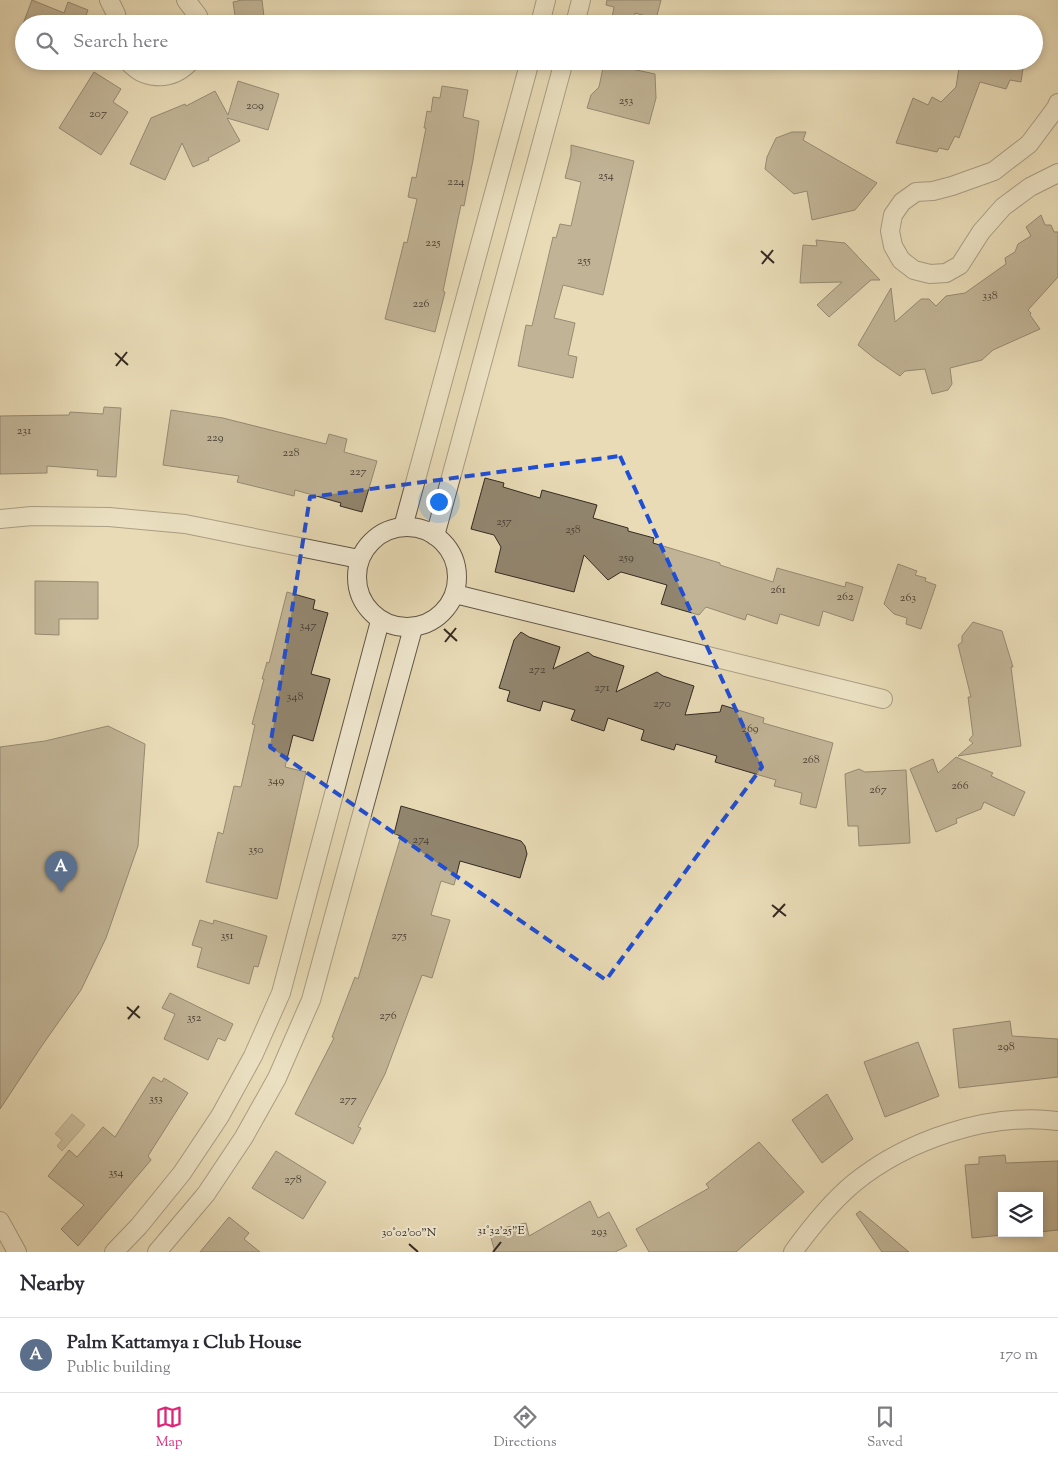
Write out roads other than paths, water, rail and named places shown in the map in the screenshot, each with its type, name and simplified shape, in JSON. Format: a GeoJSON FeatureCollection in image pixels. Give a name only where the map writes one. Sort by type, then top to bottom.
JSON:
{"type":"FeatureCollection","features":[{"type":"Feature","properties":{"kind":"street"},"geometry":{"type":"LineString","coordinates":[[109,0],[116,15]]}},
{"type":"Feature","properties":{"kind":"street"},"geometry":{"type":"LineString","coordinates":[[186,0],[197,15]]}},
{"type":"Feature","properties":{"kind":"street"},"geometry":{"type":"LineString","coordinates":[[542,15],[546,0]]}},
{"type":"Feature","properties":{"kind":"street"},"geometry":{"type":"LineString","coordinates":[[577,15],[581,0]]}},
{"type":"Feature","properties":{"kind":"street"},"geometry":{"type":"LineString","coordinates":[[138,70],[142,73],[162,77],[183,70]]}},
{"type":"Feature","properties":{"kind":"street"},"geometry":{"type":"LineString","coordinates":[[403,527],[528,70]]}},
{"type":"Feature","properties":{"kind":"street"},"geometry":{"type":"LineString","coordinates":[[436,536],[562,70]]}},
{"type":"Feature","properties":{"kind":"street"},"geometry":{"type":"LineString","coordinates":[[1058,103],[1029,144],[994,171],[952,186],[933,191],[916,192],[902,202],[894,215],[890,231],[893,246],[901,260],[914,270],[930,274],[946,273],[960,265],[981,232],[1003,207],[1030,187],[1058,173]]}},
{"type":"Feature","properties":{"kind":"street"},"geometry":{"type":"LineString","coordinates":[[0,519],[32,516],[109,517],[185,524],[359,559]]}},
{"type":"Feature","properties":{"kind":"street"},"geometry":{"type":"LineString","coordinates":[[403,527],[420,529],[436,536],[447,547],[455,562],[458,578],[455,594],[450,604],[443,613],[429,623],[413,628],[396,627],[380,621],[367,609],[359,594],[356,576],[359,559],[364,549],[381,534],[403,527]]}},
{"type":"Feature","properties":{"kind":"street"},"geometry":{"type":"LineString","coordinates":[[455,594],[883,699]]}},
{"type":"Feature","properties":{"kind":"street"},"geometry":{"type":"LineString","coordinates":[[114,1252],[139,1226],[182,1172],[220,1116],[253,1056],[281,993],[380,621]]}},
{"type":"Feature","properties":{"kind":"street"},"geometry":{"type":"LineString","coordinates":[[157,1252],[206,1194],[244,1137],[277,1078],[311,1000],[413,628]]}},
{"type":"Feature","properties":{"kind":"street"},"geometry":{"type":"LineString","coordinates":[[794,1252],[817,1219],[854,1183],[898,1154],[945,1134],[996,1122],[1058,1120]]}},
{"type":"Feature","properties":{"kind":"street"},"geometry":{"type":"LineString","coordinates":[[0,1221],[17,1252]]}},
{"type":"Feature","properties":{"kind":"place","name":"Palm Kattamya 1 Club House"},"geometry":{"type":"Point","coordinates":[61,892]}}]}
